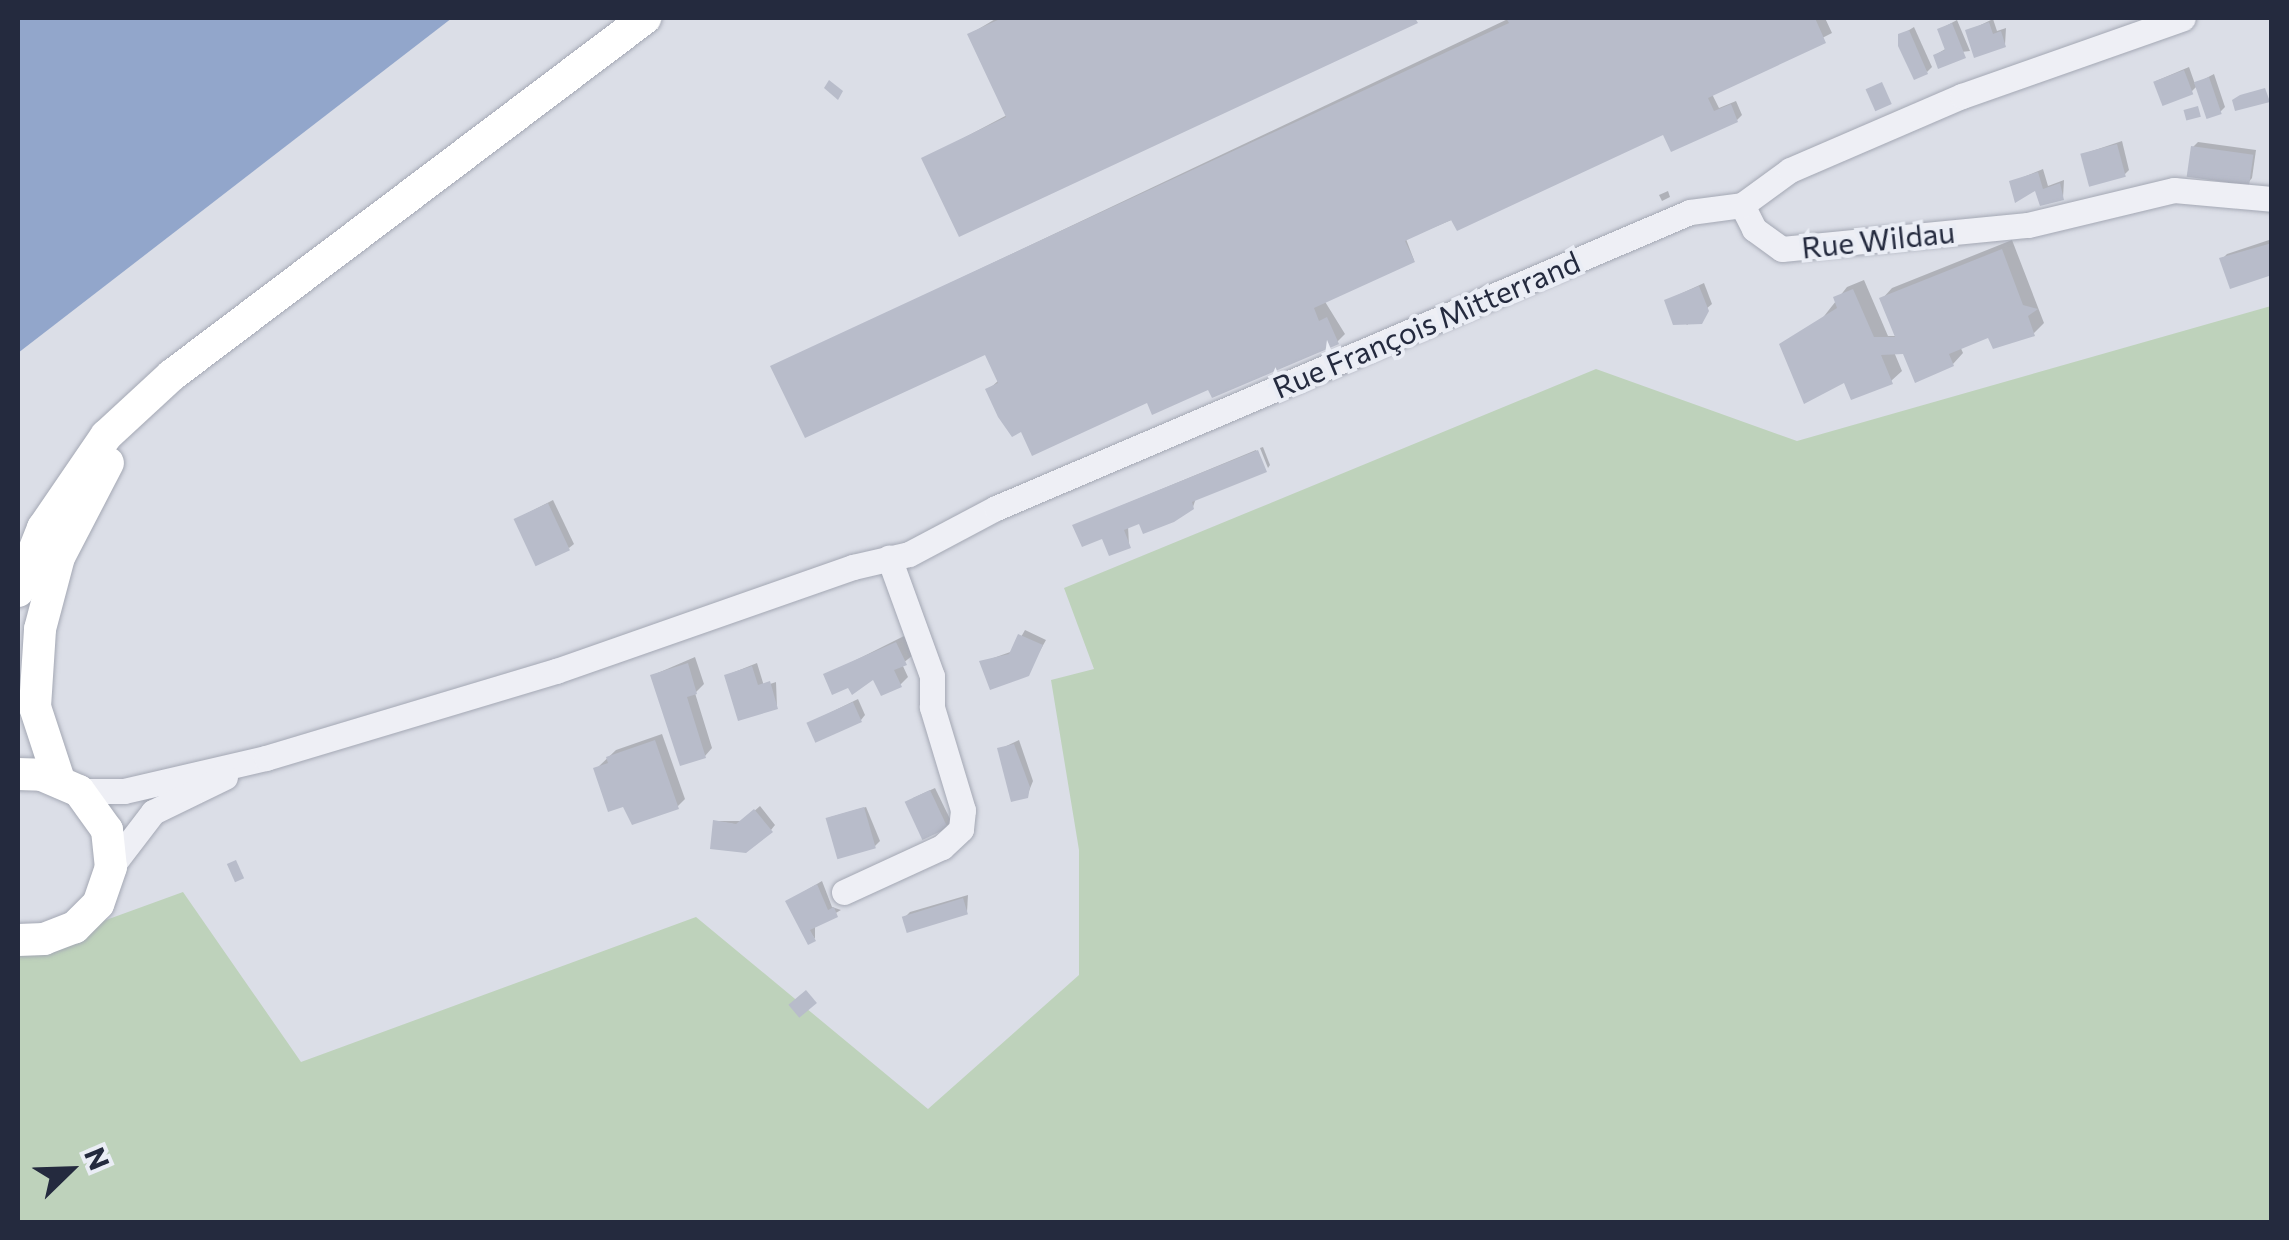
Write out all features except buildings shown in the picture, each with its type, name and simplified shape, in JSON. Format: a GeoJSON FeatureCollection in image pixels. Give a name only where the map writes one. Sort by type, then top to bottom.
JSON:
{"type":"FeatureCollection","features":[{"type":"Feature","properties":{"kind":"main road"},"geometry":{"type":"LineString","coordinates":[[18,591],[70,480],[106,436],[172,375],[644,18]]}},
{"type":"Feature","properties":{"kind":"main road"},"geometry":{"type":"LineString","coordinates":[[18,940],[44,939],[75,927],[98,904],[111,867],[107,830],[69,786],[35,707],[40,629],[60,557],[87,496],[172,375]]}},
{"type":"Feature","properties":{"kind":"main road"},"geometry":{"type":"LineString","coordinates":[[18,774],[69,786]]}},
{"type":"Feature","properties":{"kind":"street","name":"Rue François Mitterrand"},"geometry":{"type":"LineString","coordinates":[[266,758],[889,558],[1690,212],[1742,205],[1790,170],[1962,96],[2184,18]]}},
{"type":"Feature","properties":{"kind":"street","name":"Rue Wildau"},"geometry":{"type":"LineString","coordinates":[[1742,205],[1754,229],[1782,248],[2028,225],[2174,190],[2272,199]]}},
{"type":"Feature","properties":{"kind":"street"},"geometry":{"type":"LineString","coordinates":[[844,892],[942,847],[960,829],[963,810],[932,707],[932,676],[889,558]]}},
{"type":"Feature","properties":{"kind":"street"},"geometry":{"type":"LineString","coordinates":[[69,786],[124,791],[266,758]]}},
{"type":"Feature","properties":{"kind":"street"},"geometry":{"type":"LineString","coordinates":[[111,867],[153,812],[266,758]]}},
{"type":"Feature","properties":{"kind":"green space"},"geometry":{"type":"Polygon","coordinates":[[[2271,306],[2271,1222],[18,1222],[18,952],[183,892],[301,1062],[696,917],[928,1109],[1079,975],[1079,850],[1051,680],[1094,669],[1064,588],[1596,369],[1797,441],[2271,306]]]}},
{"type":"Feature","properties":{"kind":"water"},"geometry":{"type":"Polygon","coordinates":[[[18,18],[452,18],[18,353],[18,18]]]}}]}
